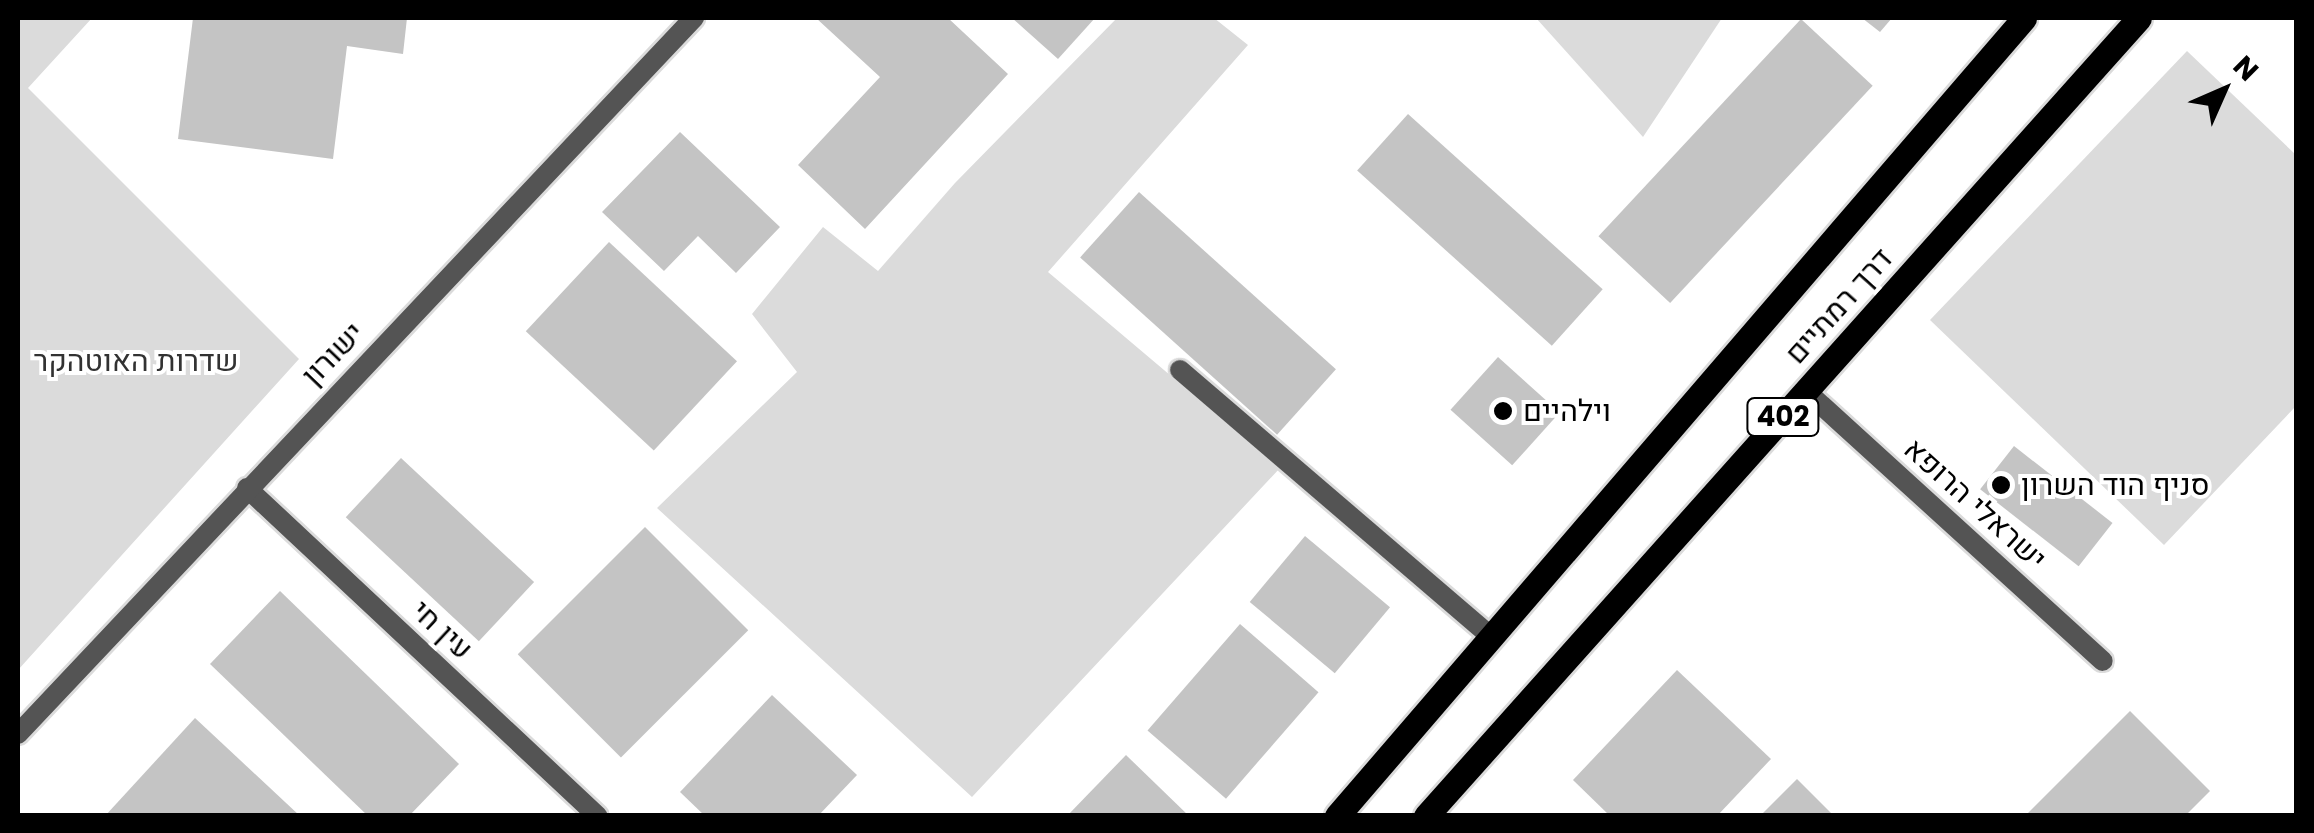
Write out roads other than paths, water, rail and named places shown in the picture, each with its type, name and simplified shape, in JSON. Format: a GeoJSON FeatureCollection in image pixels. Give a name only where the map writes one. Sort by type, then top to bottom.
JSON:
{"type":"FeatureCollection","features":[{"type":"Feature","properties":{"kind":"main road","name":"דרך רמתיים"},"geometry":{"type":"LineString","coordinates":[[1337,816],[2024,18]]}},
{"type":"Feature","properties":{"kind":"main road","name":"דרך רמתיים"},"geometry":{"type":"LineString","coordinates":[[1433,813],[2139,18]]}},
{"type":"Feature","properties":{"kind":"street","name":"ישורון"},"geometry":{"type":"LineString","coordinates":[[18,734],[694,18]]}},
{"type":"Feature","properties":{"kind":"street"},"geometry":{"type":"LineString","coordinates":[[1180,370],[1491,637]]}},
{"type":"Feature","properties":{"kind":"street","name":"ישראלי הרופא"},"geometry":{"type":"LineString","coordinates":[[1806,390],[2103,661]]}},
{"type":"Feature","properties":{"kind":"street","name":"עין חי"},"geometry":{"type":"LineString","coordinates":[[247,488],[596,816]]}},
{"type":"Feature","properties":{"kind":"place","name":"וילהיים"},"geometry":{"type":"Point","coordinates":[1503,411]}},
{"type":"Feature","properties":{"kind":"place","name":"סניף הוד השרון"},"geometry":{"type":"Point","coordinates":[2001,485]}},
{"type":"Feature","properties":{"kind":"park label","name":"שדרות האוטהקר"},"geometry":{"type":"Point","coordinates":[136,361]}}]}
